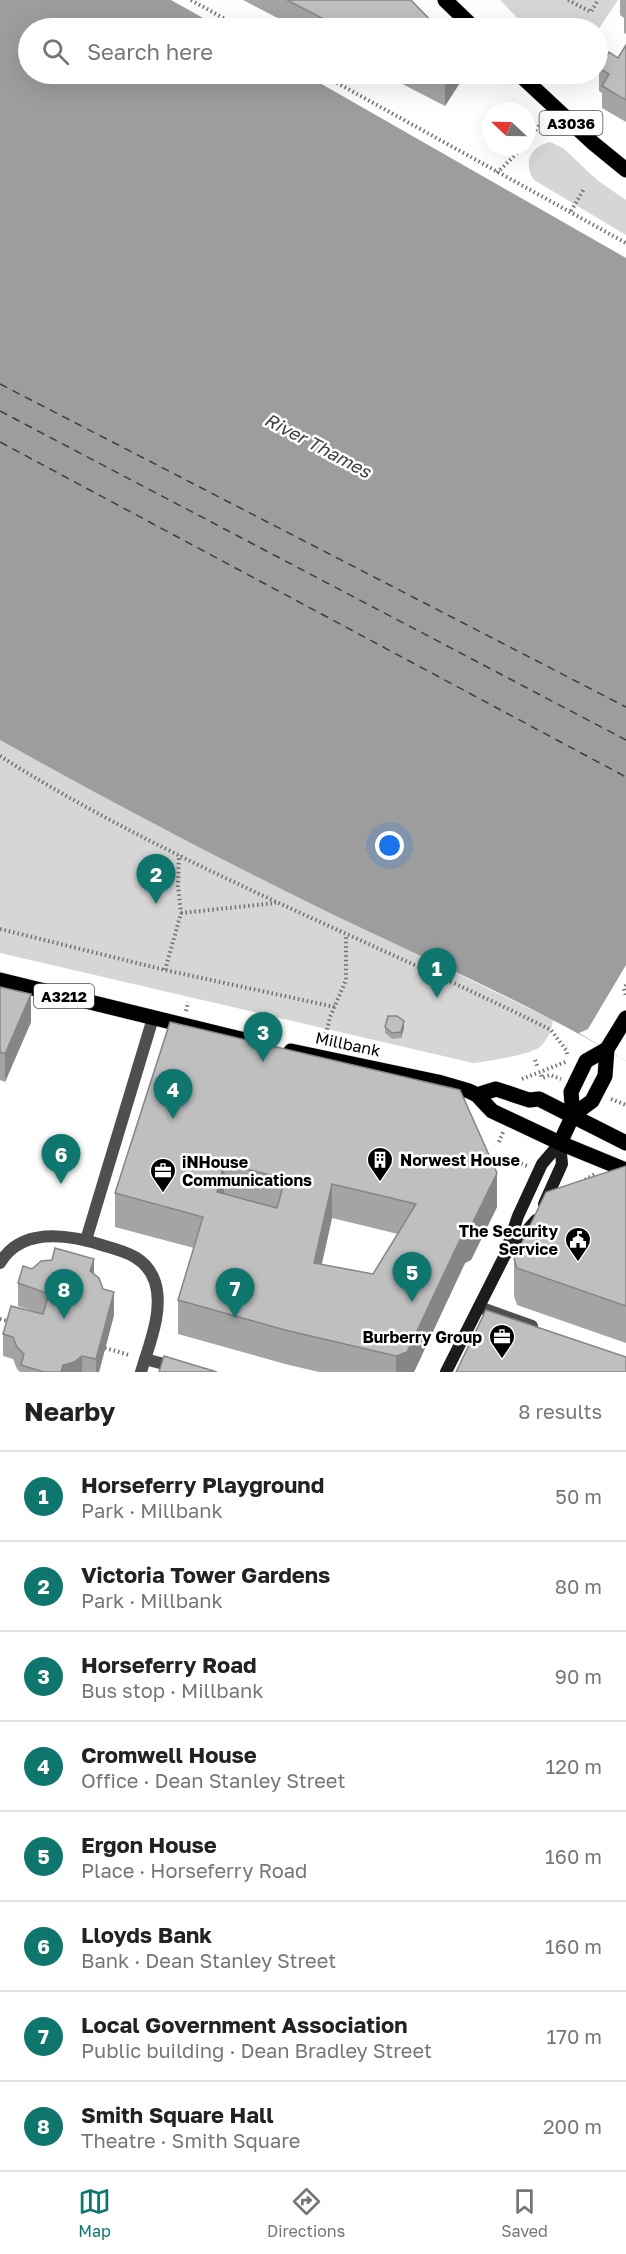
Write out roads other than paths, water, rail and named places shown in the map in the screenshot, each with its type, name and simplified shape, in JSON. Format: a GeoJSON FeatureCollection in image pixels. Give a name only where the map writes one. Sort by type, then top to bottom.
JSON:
{"type":"FeatureCollection","features":[{"type":"Feature","properties":{"kind":"main road"},"geometry":{"type":"LineString","coordinates":[[445,0],[464,18]]}},
{"type":"Feature","properties":{"kind":"main road","name":"A3036"},"geometry":{"type":"LineString","coordinates":[[530,84],[592,143],[626,170]]}},
{"type":"Feature","properties":{"kind":"main road","name":"Millbank"},"geometry":{"type":"LineString","coordinates":[[0,980],[153,1018],[438,1082],[477,1095],[492,1110],[560,1143],[626,1170]]}},
{"type":"Feature","properties":{"kind":"main road"},"geometry":{"type":"LineString","coordinates":[[573,1115],[590,1103],[605,1076],[607,1050],[626,1018]]}},
{"type":"Feature","properties":{"kind":"main road"},"geometry":{"type":"LineString","coordinates":[[446,1372],[504,1257],[518,1216],[542,1164],[560,1143],[573,1115],[571,1092],[585,1061],[607,1050]]}},
{"type":"Feature","properties":{"kind":"main road","name":"Millbank"},"geometry":{"type":"LineString","coordinates":[[477,1095],[496,1089],[529,1100],[539,1099],[626,1143]]}},
{"type":"Feature","properties":{"kind":"main road"},"geometry":{"type":"LineString","coordinates":[[504,1257],[536,1222],[562,1164],[560,1143]]}},
{"type":"Feature","properties":{"kind":"street"},"geometry":{"type":"LineString","coordinates":[[87,1240],[153,1018]]}},
{"type":"Feature","properties":{"kind":"street"},"geometry":{"type":"LineString","coordinates":[[0,1263],[12,1249],[36,1238],[67,1236],[87,1240],[134,1256],[149,1270],[155,1281],[157,1293],[157,1310],[141,1372]]}},
{"type":"Feature","properties":{"kind":"street"},"geometry":{"type":"LineString","coordinates":[[478,1307],[542,1329]]}},
{"type":"Feature","properties":{"kind":"street"},"geometry":{"type":"LineString","coordinates":[[145,1359],[194,1372]]}},
{"type":"Feature","properties":{"kind":"water","name":"River Thames"},"geometry":{"type":"Polygon","coordinates":[[[0,0],[171,0],[203,18],[18,18],[18,84],[322,84],[626,258],[626,1061],[519,1003],[207,852],[0,740],[0,0]]]}},
{"type":"Feature","properties":{"kind":"place","name":"Victoria Tower Gardens"},"geometry":{"type":"Point","coordinates":[156,904]}},
{"type":"Feature","properties":{"kind":"place","name":"Horseferry Playground"},"geometry":{"type":"Point","coordinates":[437,998]}},
{"type":"Feature","properties":{"kind":"place","name":"Horseferry Road"},"geometry":{"type":"Point","coordinates":[263,1062]}},
{"type":"Feature","properties":{"kind":"place","name":"Cromwell House"},"geometry":{"type":"Point","coordinates":[173,1119]}},
{"type":"Feature","properties":{"kind":"place","name":"Norwest House"},"geometry":{"type":"Point","coordinates":[380,1183]}},
{"type":"Feature","properties":{"kind":"place","name":"Lloyds Bank"},"geometry":{"type":"Point","coordinates":[61,1184]}},
{"type":"Feature","properties":{"kind":"place","name":"iNHouse Communications"},"geometry":{"type":"Point","coordinates":[163,1194]}},
{"type":"Feature","properties":{"kind":"place","name":"The Security Service"},"geometry":{"type":"Point","coordinates":[578,1263]}},
{"type":"Feature","properties":{"kind":"place","name":"Ergon House"},"geometry":{"type":"Point","coordinates":[412,1302]}},
{"type":"Feature","properties":{"kind":"place","name":"Local Government Association"},"geometry":{"type":"Point","coordinates":[235,1318]}},
{"type":"Feature","properties":{"kind":"place","name":"Smith Square Hall"},"geometry":{"type":"Point","coordinates":[64,1319]}},
{"type":"Feature","properties":{"kind":"place","name":"Burberry Group"},"geometry":{"type":"Point","coordinates":[502,1360]}}]}
